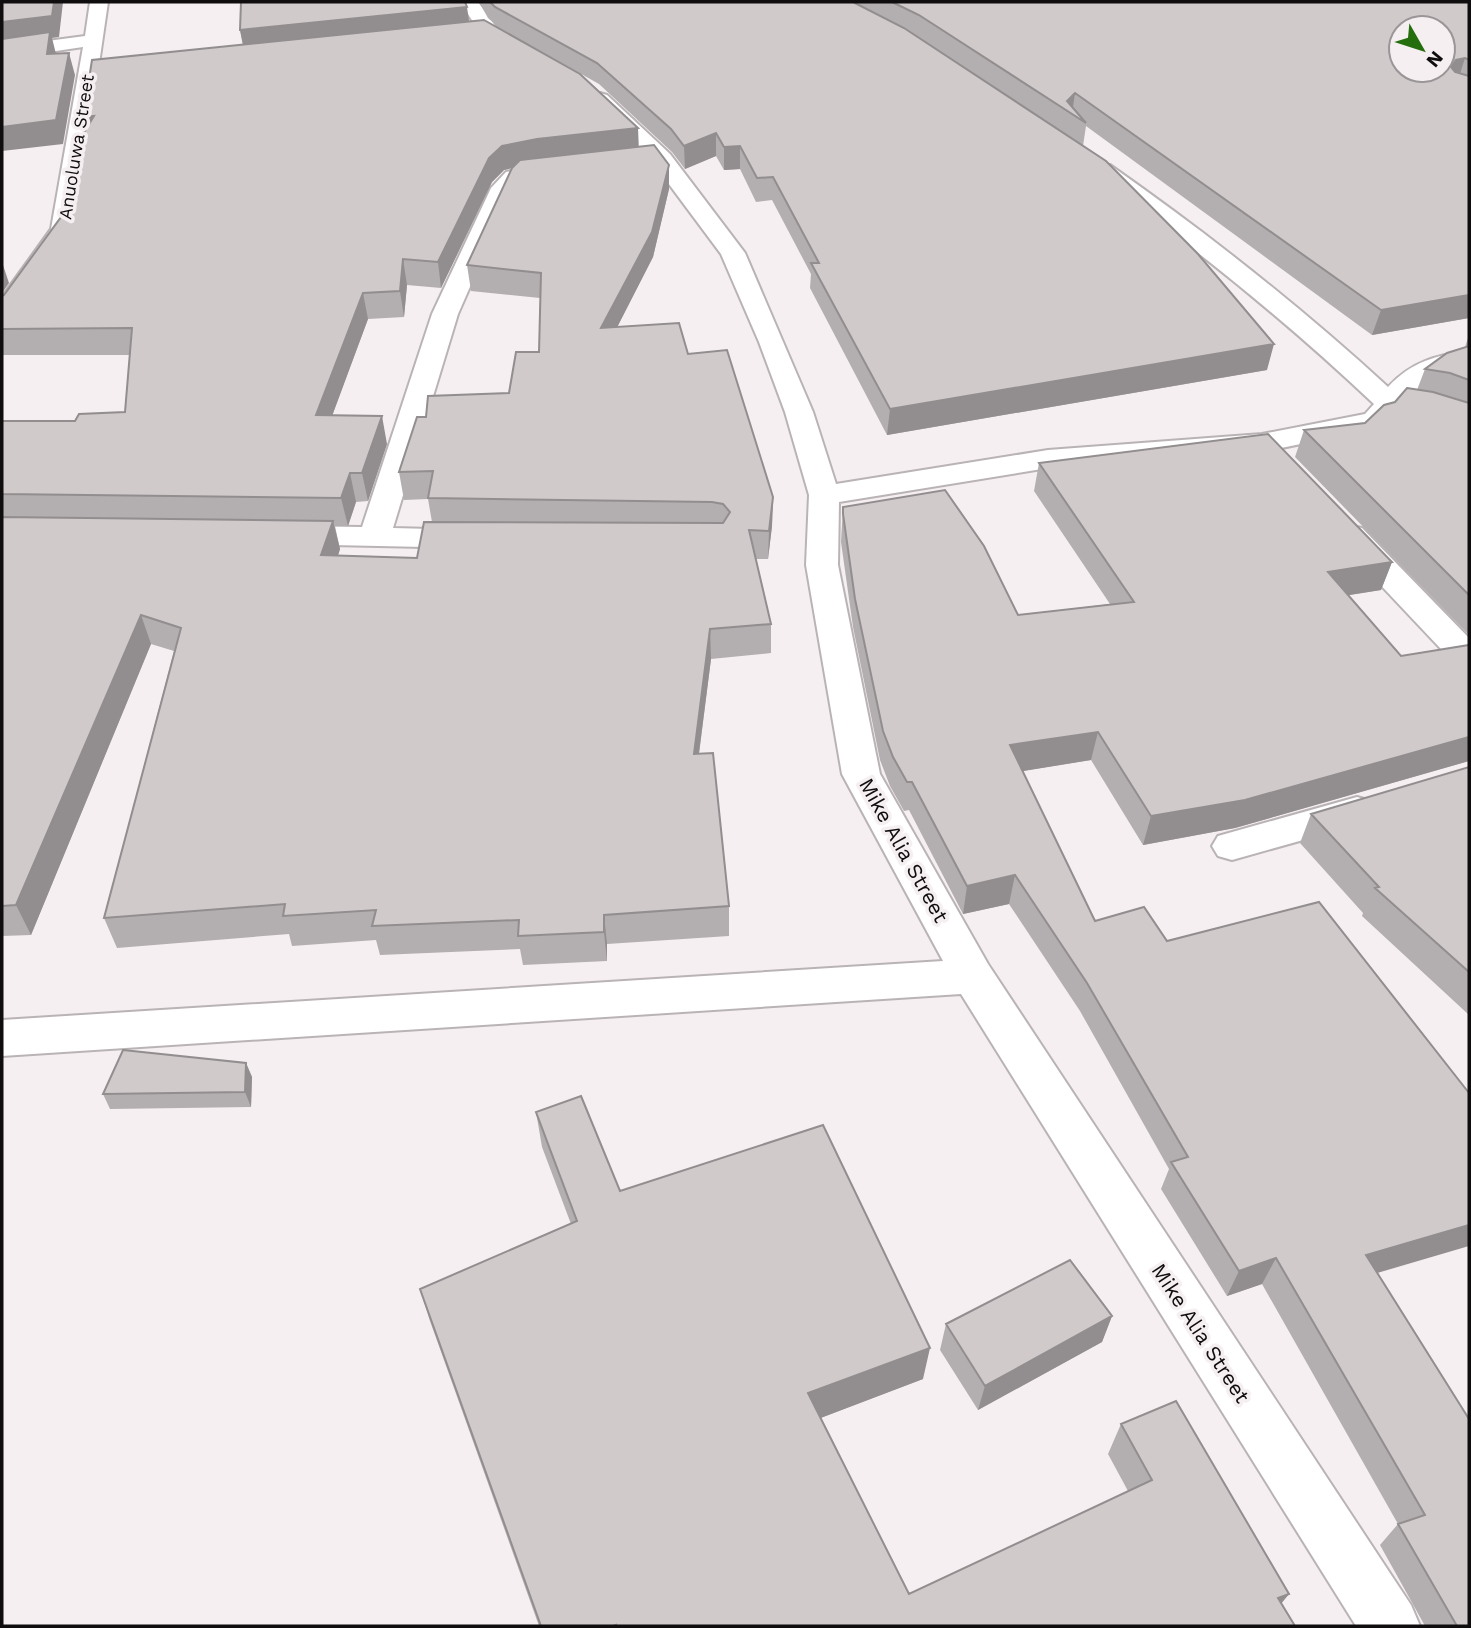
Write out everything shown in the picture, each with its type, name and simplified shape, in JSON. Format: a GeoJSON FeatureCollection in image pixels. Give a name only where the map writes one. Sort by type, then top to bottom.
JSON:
{"type":"FeatureCollection","features":[{"type":"Feature","properties":{"kind":"street","name":"Anuoluwa Street"},"geometry":{"type":"LineString","coordinates":[[2,315],[63,229],[99,2]]}},
{"type":"Feature","properties":{"kind":"street","name":"Mike Alia Street"},"geometry":{"type":"LineString","coordinates":[[475,24],[590,90],[648,160],[733,253],[799,412],[824,495],[822,565],[861,774],[973,976],[1390,1626]]}},
{"type":"Feature","properties":{"kind":"street"},"geometry":{"type":"LineString","coordinates":[[2,53],[94,40]]}},
{"type":"Feature","properties":{"kind":"street"},"geometry":{"type":"LineString","coordinates":[[86,75],[113,72]]}},
{"type":"Feature","properties":{"kind":"street"},"geometry":{"type":"LineString","coordinates":[[1088,160],[1150,204],[1262,292],[1329,347],[1390,403],[1429,408],[1469,423]]}},
{"type":"Feature","properties":{"kind":"street"},"geometry":{"type":"LineString","coordinates":[[374,536],[445,314],[502,188],[514,177],[580,167]]}},
{"type":"Feature","properties":{"kind":"street"},"geometry":{"type":"LineString","coordinates":[[824,495],[1048,459],[1262,443],[1374,421],[1408,382],[1434,365],[1469,358]]}},
{"type":"Feature","properties":{"kind":"street"},"geometry":{"type":"LineString","coordinates":[[1262,443],[1290,472]]}},
{"type":"Feature","properties":{"kind":"street"},"geometry":{"type":"LineString","coordinates":[[1328,511],[1469,658]]}},
{"type":"Feature","properties":{"kind":"street"},"geometry":{"type":"LineString","coordinates":[[250,535],[505,539]]}},
{"type":"Feature","properties":{"kind":"street"},"geometry":{"type":"LineString","coordinates":[[1232,846],[1392,800]]}},
{"type":"Feature","properties":{"kind":"street"},"geometry":{"type":"LineString","coordinates":[[2,1038],[973,976]]}},
{"type":"Feature","properties":{"kind":"building"},"geometry":{"type":"Polygon","coordinates":[[[2,2],[54,2],[52,16],[2,22],[2,2]]]}},
{"type":"Feature","properties":{"kind":"building"},"geometry":{"type":"Polygon","coordinates":[[[241,2],[465,2],[467,7],[240,30],[241,2]]]}},
{"type":"Feature","properties":{"kind":"building"},"geometry":{"type":"Polygon","coordinates":[[[490,2],[853,2],[904,28],[1106,161],[1198,254],[1274,344],[890,409],[811,263],[819,263],[773,177],[757,178],[740,146],[724,147],[716,133],[684,146],[671,129],[597,63],[490,2]]]}},
{"type":"Feature","properties":{"kind":"building"},"geometry":{"type":"Polygon","coordinates":[[[892,2],[1469,2],[1469,60],[1457,60],[1457,14],[1387,14],[1387,84],[1457,84],[1457,73],[1469,76],[1469,295],[1381,310],[1075,93],[1067,101],[1086,123],[919,15],[892,2]]]}},
{"type":"Feature","properties":{"kind":"building"},"geometry":{"type":"Polygon","coordinates":[[[484,20],[580,74],[638,128],[537,139],[502,146],[489,158],[438,262],[403,259],[400,291],[363,293],[316,415],[382,416],[362,473],[350,473],[341,498],[2,494],[2,421],[75,421],[79,414],[125,412],[132,328],[2,329],[2,296],[69,206],[80,139],[94,116],[83,117],[92,60],[484,20]]]}},
{"type":"Feature","properties":{"kind":"building"},"geometry":{"type":"Polygon","coordinates":[[[50,32],[47,54],[69,53],[56,120],[2,127],[2,39],[50,32]]]}},
{"type":"Feature","properties":{"kind":"building"},"geometry":{"type":"Polygon","coordinates":[[[654,145],[669,165],[652,232],[601,328],[679,323],[688,354],[727,350],[773,497],[769,531],[749,530],[771,624],[710,629],[694,754],[713,753],[729,906],[604,915],[604,932],[518,936],[519,920],[372,926],[376,910],[283,916],[285,904],[104,918],[181,628],[141,615],[16,905],[2,906],[2,517],[333,521],[321,555],[417,558],[424,522],[723,523],[730,512],[723,504],[712,502],[428,498],[433,471],[399,472],[417,417],[426,417],[428,396],[509,393],[516,352],[539,352],[541,273],[467,265],[512,168],[520,160],[654,145]]]}},
{"type":"Feature","properties":{"kind":"building"},"geometry":{"type":"Polygon","coordinates":[[[1469,346],[1469,380],[1450,373],[1425,369],[1447,353],[1469,346]]]}},
{"type":"Feature","properties":{"kind":"building"},"geometry":{"type":"Polygon","coordinates":[[[1407,388],[1433,392],[1469,403],[1469,595],[1304,430],[1365,423],[1384,405],[1395,402],[1407,388]]]}},
{"type":"Feature","properties":{"kind":"building"},"geometry":{"type":"Polygon","coordinates":[[[1268,434],[1392,562],[1328,572],[1401,656],[1469,645],[1469,737],[1245,800],[1151,816],[1098,732],[1010,745],[1095,921],[1144,907],[1167,941],[1319,902],[1469,1093],[1469,1225],[1366,1255],[1469,1419],[1469,1626],[1457,1626],[1398,1524],[1425,1515],[1276,1258],[1239,1271],[1171,1162],[1188,1157],[1087,983],[1015,875],[967,886],[912,782],[907,782],[893,757],[883,731],[855,599],[843,507],[945,490],[984,546],[1018,615],[1134,602],[1039,463],[1268,434]]]}},
{"type":"Feature","properties":{"kind":"building"},"geometry":{"type":"Polygon","coordinates":[[[1469,767],[1469,972],[1375,888],[1379,887],[1311,814],[1469,767]]]}},
{"type":"Feature","properties":{"kind":"building"},"geometry":{"type":"Polygon","coordinates":[[[123,1050],[246,1063],[245,1092],[103,1094],[123,1050]]]}},
{"type":"Feature","properties":{"kind":"building"},"geometry":{"type":"Polygon","coordinates":[[[581,1096],[620,1191],[823,1125],[930,1348],[808,1393],[909,1594],[1152,1480],[1121,1424],[1176,1401],[1289,1594],[1278,1598],[1295,1626],[541,1626],[420,1289],[577,1221],[536,1112],[581,1096]]]}},
{"type":"Feature","properties":{"kind":"building"},"geometry":{"type":"Polygon","coordinates":[[[1070,1260],[1112,1316],[985,1386],[946,1324],[1070,1260]]]}}]}
